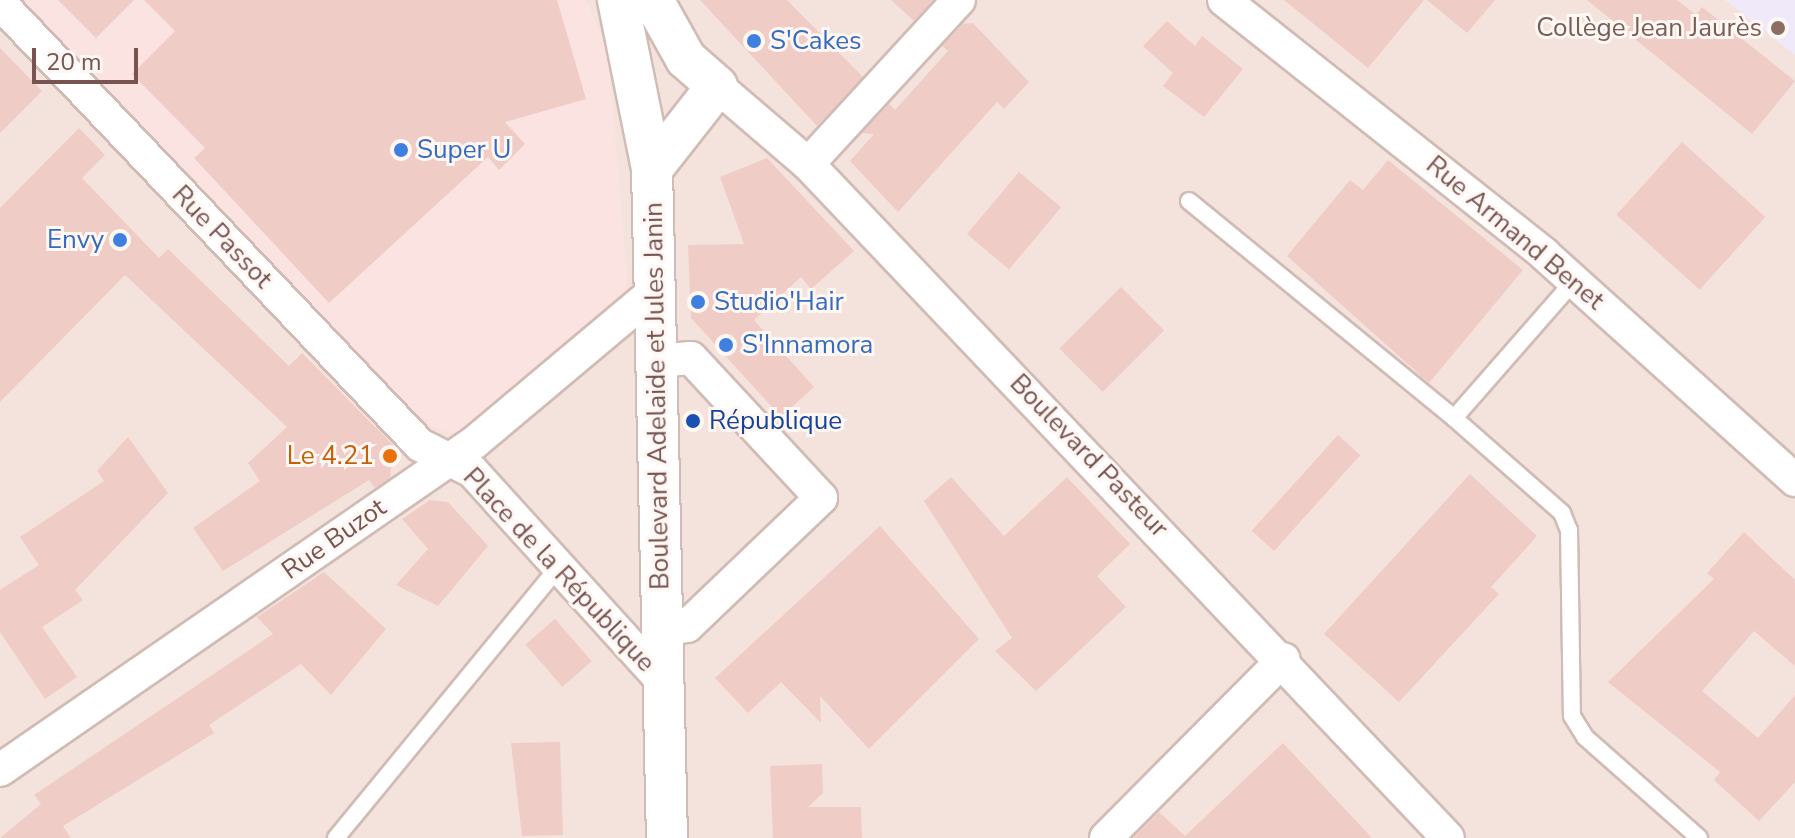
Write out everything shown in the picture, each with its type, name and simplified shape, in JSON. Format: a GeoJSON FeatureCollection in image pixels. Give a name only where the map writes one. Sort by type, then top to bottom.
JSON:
{"type":"FeatureCollection","features":[{"type":"Feature","properties":{"kind":"street"},"geometry":{"type":"LineString","coordinates":[[618,0],[652,169]]}},
{"type":"Feature","properties":{"kind":"street"},"geometry":{"type":"LineString","coordinates":[[653,0],[686,59],[717,86]]}},
{"type":"Feature","properties":{"kind":"street"},"geometry":{"type":"LineString","coordinates":[[808,164],[959,0]]}},
{"type":"Feature","properties":{"kind":"street","name":"Rue Armand Benet"},"geometry":{"type":"LineString","coordinates":[[1224,0],[1574,281],[1795,480]]}},
{"type":"Feature","properties":{"kind":"street","name":"Rue Passot"},"geometry":{"type":"LineString","coordinates":[[0,3],[420,445],[453,458]]}},
{"type":"Feature","properties":{"kind":"street","name":"Boulevard Adelaide et Jules Janin"},"geometry":{"type":"LineString","coordinates":[[667,838],[652,169],[717,86]]}},
{"type":"Feature","properties":{"kind":"street","name":"Boulevard Pasteur"},"geometry":{"type":"LineString","coordinates":[[717,86],[808,164],[1284,659],[1448,838]]}},
{"type":"Feature","properties":{"kind":"street","name":"Rue Buzot"},"geometry":{"type":"LineString","coordinates":[[0,770],[453,458],[654,292]]}},
{"type":"Feature","properties":{"kind":"street","name":"Place de la République"},"geometry":{"type":"LineString","coordinates":[[656,361],[691,358],[821,498],[687,626],[662,630]]}},
{"type":"Feature","properties":{"kind":"street","name":"Place de la République"},"geometry":{"type":"LineString","coordinates":[[453,458],[664,683]]}},
{"type":"Feature","properties":{"kind":"street"},"geometry":{"type":"LineString","coordinates":[[1106,838],[1284,659]]}},
{"type":"Feature","properties":{"kind":"lane"},"geometry":{"type":"LineString","coordinates":[[1189,201],[1454,418],[1562,513],[1569,530],[1572,716],[1585,737],[1699,838]]}},
{"type":"Feature","properties":{"kind":"lane"},"geometry":{"type":"LineString","coordinates":[[1454,418],[1574,281]]}},
{"type":"Feature","properties":{"kind":"lane"},"geometry":{"type":"LineString","coordinates":[[336,838],[556,570]]}},
{"type":"Feature","properties":{"kind":"shaded area"},"geometry":{"type":"Polygon","coordinates":[[[0,0],[1795,0],[1795,838],[0,838],[0,0]]]}},
{"type":"Feature","properties":{"kind":"shaded area"},"geometry":{"type":"Polygon","coordinates":[[[19,0],[586,0],[608,51],[628,290],[458,436],[432,427],[331,331],[19,0]]]}},
{"type":"Feature","properties":{"kind":"shaded area","name":"Collège Jean Jaurès"},"geometry":{"type":"Polygon","coordinates":[[[1725,0],[1795,0],[1795,55],[1725,0]]]}},
{"type":"Feature","properties":{"kind":"building"},"geometry":{"type":"Polygon","coordinates":[[[58,0],[134,0],[96,38],[58,0]]]}},
{"type":"Feature","properties":{"kind":"building"},"geometry":{"type":"Polygon","coordinates":[[[144,0],[557,0],[586,99],[505,122],[525,144],[499,170],[488,157],[329,303],[194,158],[205,148],[132,74],[175,31],[144,0]]]}},
{"type":"Feature","properties":{"kind":"building"},"geometry":{"type":"Polygon","coordinates":[[[700,0],[787,0],[863,77],[817,126],[700,0]]]}},
{"type":"Feature","properties":{"kind":"building"},"geometry":{"type":"Polygon","coordinates":[[[891,0],[933,0],[914,21],[891,0]]]}},
{"type":"Feature","properties":{"kind":"building"},"geometry":{"type":"Polygon","coordinates":[[[1284,0],[1424,0],[1368,68],[1284,0]]]}},
{"type":"Feature","properties":{"kind":"building"},"geometry":{"type":"Polygon","coordinates":[[[1427,0],[1495,0],[1467,33],[1427,0]]]}},
{"type":"Feature","properties":{"kind":"building"},"geometry":{"type":"Polygon","coordinates":[[[1587,0],[1677,0],[1696,15],[1702,7],[1795,81],[1752,134],[1587,0]]]}},
{"type":"Feature","properties":{"kind":"building"},"geometry":{"type":"Polygon","coordinates":[[[1167,21],[1195,46],[1202,36],[1243,69],[1204,117],[1163,86],[1173,73],[1143,46],[1167,21]]]}},
{"type":"Feature","properties":{"kind":"building"},"geometry":{"type":"Polygon","coordinates":[[[973,23],[1029,82],[1004,109],[997,102],[898,212],[850,161],[874,134],[862,133],[889,104],[895,110],[948,51],[942,46],[963,24],[973,23]]]}},
{"type":"Feature","properties":{"kind":"building"},"geometry":{"type":"Polygon","coordinates":[[[0,48],[42,91],[0,133],[0,48]]]}},
{"type":"Feature","properties":{"kind":"building"},"geometry":{"type":"Polygon","coordinates":[[[79,128],[105,155],[82,178],[159,258],[168,249],[289,366],[302,353],[394,446],[390,478],[375,488],[369,480],[223,571],[193,528],[260,481],[248,463],[287,427],[125,275],[0,402],[0,208],[79,128]]]}},
{"type":"Feature","properties":{"kind":"building"},"geometry":{"type":"Polygon","coordinates":[[[1682,142],[1765,217],[1700,290],[1616,215],[1682,142]]]}},
{"type":"Feature","properties":{"kind":"building"},"geometry":{"type":"Polygon","coordinates":[[[767,158],[854,251],[811,289],[801,277],[754,320],[814,387],[781,417],[691,318],[688,245],[744,244],[720,177],[767,158]]]}},
{"type":"Feature","properties":{"kind":"building"},"geometry":{"type":"Polygon","coordinates":[[[1388,160],[1523,270],[1429,383],[1287,256],[1350,180],[1363,190],[1388,160]]]}},
{"type":"Feature","properties":{"kind":"building"},"geometry":{"type":"Polygon","coordinates":[[[1019,172],[1061,207],[1009,269],[967,234],[1019,172]]]}},
{"type":"Feature","properties":{"kind":"building"},"geometry":{"type":"Polygon","coordinates":[[[1121,287],[1164,330],[1103,392],[1059,349],[1121,287]]]}},
{"type":"Feature","properties":{"kind":"building"},"geometry":{"type":"Polygon","coordinates":[[[1338,435],[1360,455],[1274,551],[1252,531],[1338,435]]]}},
{"type":"Feature","properties":{"kind":"building"},"geometry":{"type":"Polygon","coordinates":[[[128,437],[168,493],[75,590],[83,600],[42,627],[77,677],[45,699],[0,632],[0,590],[39,565],[20,537],[104,481],[97,471],[128,437]]]}},
{"type":"Feature","properties":{"kind":"building"},"geometry":{"type":"Polygon","coordinates":[[[1470,474],[1537,536],[1491,587],[1499,594],[1399,702],[1324,634],[1470,474]]]}},
{"type":"Feature","properties":{"kind":"building"},"geometry":{"type":"Polygon","coordinates":[[[951,477],[1004,536],[1067,477],[1130,544],[1097,576],[1126,607],[1036,691],[995,651],[1012,638],[924,501],[951,477]]]}},
{"type":"Feature","properties":{"kind":"building"},"geometry":{"type":"Polygon","coordinates":[[[430,500],[448,502],[488,546],[438,606],[396,585],[428,549],[402,519],[430,500]]]}},
{"type":"Feature","properties":{"kind":"building"},"geometry":{"type":"Polygon","coordinates":[[[880,526],[979,639],[869,749],[820,696],[821,723],[781,682],[748,713],[715,678],[880,526]]]}},
{"type":"Feature","properties":{"kind":"building"},"geometry":{"type":"Polygon","coordinates":[[[1744,532],[1795,580],[1795,666],[1754,631],[1702,691],[1758,738],[1795,695],[1795,782],[1759,821],[1714,780],[1720,772],[1608,682],[1714,579],[1707,573],[1744,532]]]}},
{"type":"Feature","properties":{"kind":"building"},"geometry":{"type":"Polygon","coordinates":[[[324,572],[386,629],[331,695],[301,664],[209,725],[214,733],[63,826],[71,838],[0,838],[41,804],[34,795],[273,634],[257,617],[324,572]]]}},
{"type":"Feature","properties":{"kind":"building"},"geometry":{"type":"Polygon","coordinates":[[[555,619],[592,661],[562,687],[526,645],[555,619]]]}},
{"type":"Feature","properties":{"kind":"building"},"geometry":{"type":"Polygon","coordinates":[[[560,742],[563,835],[522,836],[511,743],[560,742]]]}},
{"type":"Feature","properties":{"kind":"building"},"geometry":{"type":"Polygon","coordinates":[[[1283,743],[1372,838],[1133,838],[1159,812],[1185,836],[1283,743]]]}},
{"type":"Feature","properties":{"kind":"building"},"geometry":{"type":"Polygon","coordinates":[[[822,764],[823,793],[808,807],[861,807],[862,838],[773,838],[770,766],[822,764]]]}},
{"type":"Feature","properties":{"kind":"place","name":"Collège Jean Jaurès"},"geometry":{"type":"Point","coordinates":[1778,28]}},
{"type":"Feature","properties":{"kind":"place","name":"S'Cakes"},"geometry":{"type":"Point","coordinates":[754,41]}},
{"type":"Feature","properties":{"kind":"place","name":"Super U"},"geometry":{"type":"Point","coordinates":[401,150]}},
{"type":"Feature","properties":{"kind":"place","name":"Envy"},"geometry":{"type":"Point","coordinates":[120,240]}},
{"type":"Feature","properties":{"kind":"place","name":"Studio'Hair"},"geometry":{"type":"Point","coordinates":[698,302]}},
{"type":"Feature","properties":{"kind":"place","name":"S'Innamora"},"geometry":{"type":"Point","coordinates":[726,345]}},
{"type":"Feature","properties":{"kind":"place","name":"République"},"geometry":{"type":"Point","coordinates":[693,421]}},
{"type":"Feature","properties":{"kind":"place","name":"Le 4.21"},"geometry":{"type":"Point","coordinates":[390,456]}}]}
